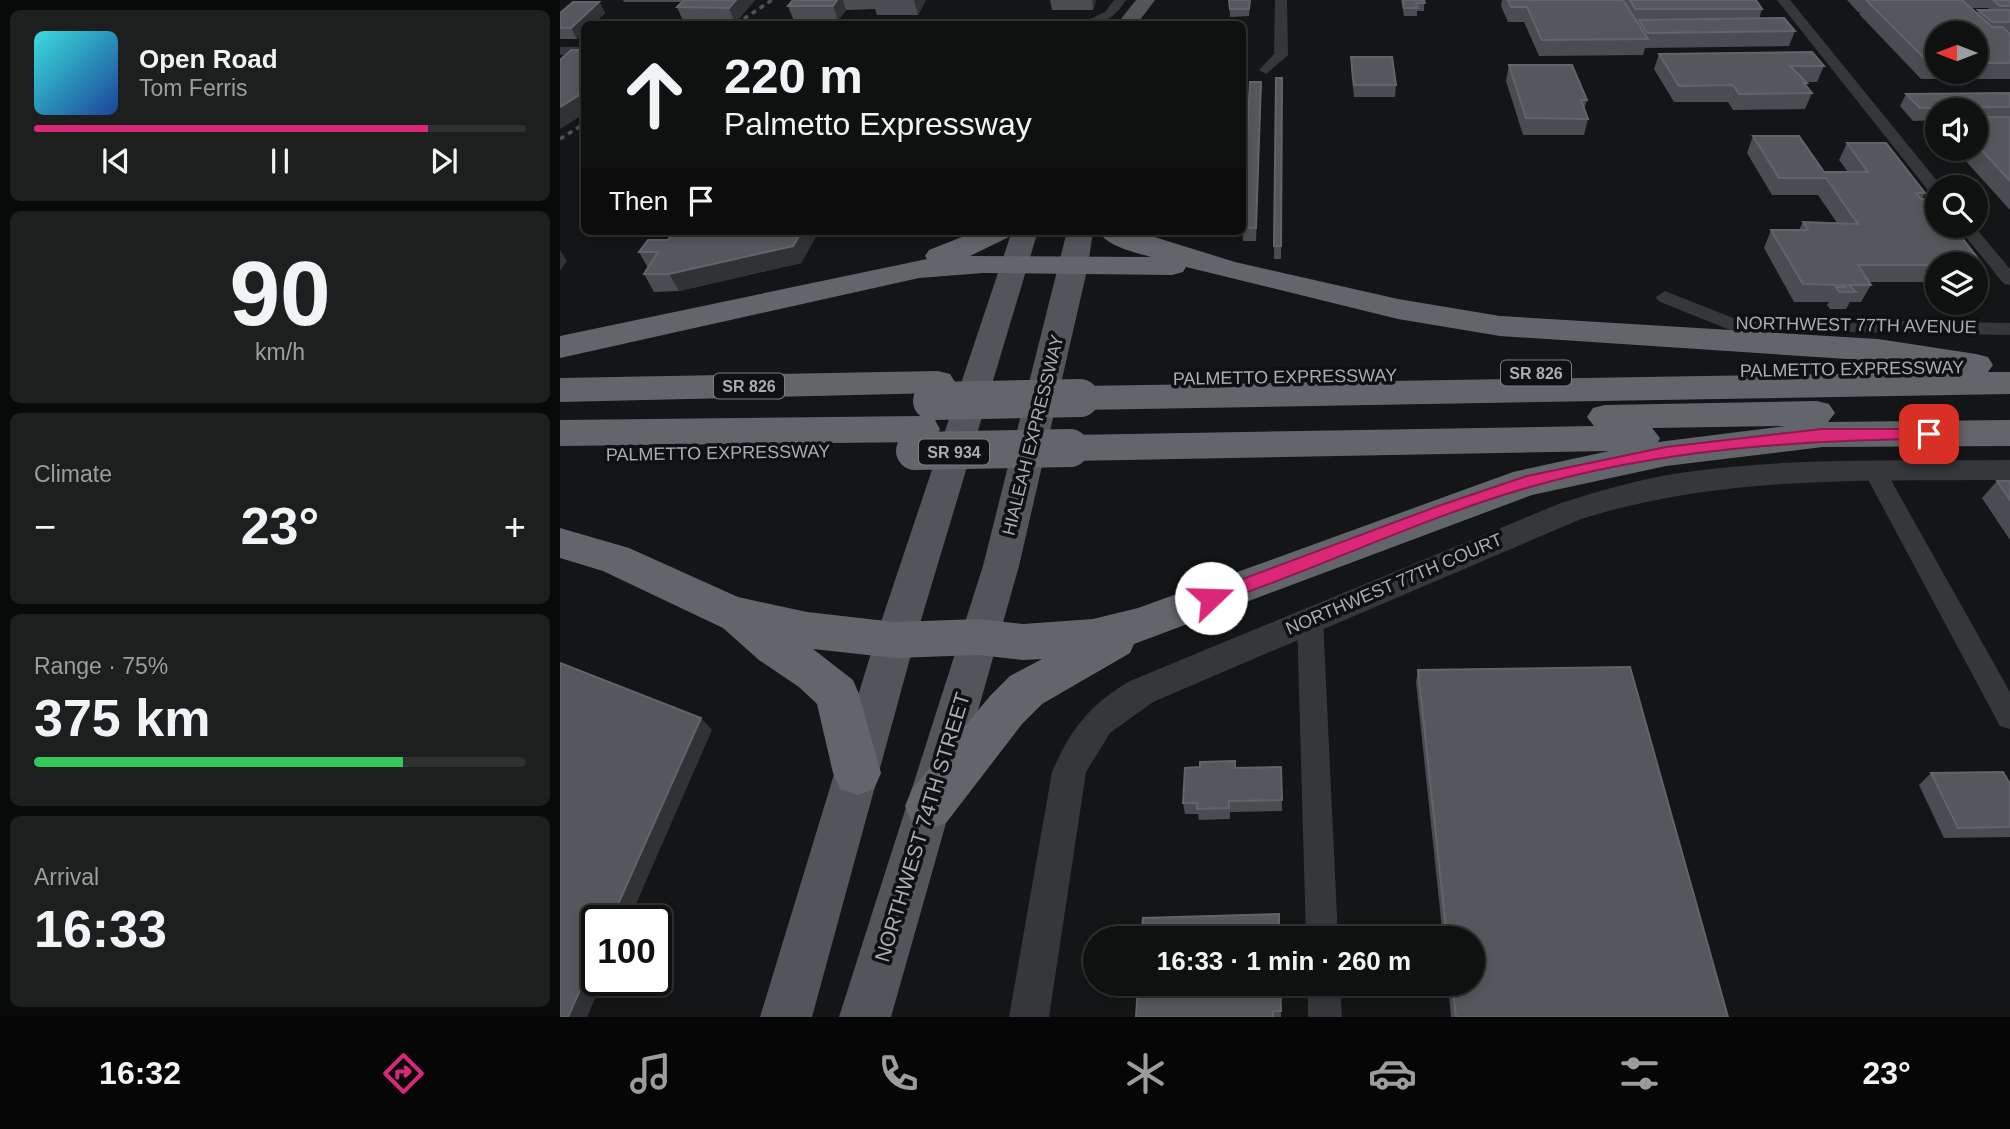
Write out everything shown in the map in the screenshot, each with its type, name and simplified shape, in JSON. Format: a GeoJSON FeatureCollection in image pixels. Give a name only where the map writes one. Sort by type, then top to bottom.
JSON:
{"type":"FeatureCollection","features":[{"type":"Feature","properties":{"kind":"highway"},"geometry":{"type":"LineString","coordinates":[[904,272],[925,260],[968,247],[991,235]]}},
{"type":"Feature","properties":{"kind":"highway"},"geometry":{"type":"LineString","coordinates":[[1120,235],[1136,243],[1227,270],[1398,309],[1500,326],[1878,350],[2003,372]]}},
{"type":"Feature","properties":{"kind":"highway"},"geometry":{"type":"LineString","coordinates":[[560,347],[688,322],[904,272],[962,265],[1227,270]]}},
{"type":"Feature","properties":{"kind":"highway"},"geometry":{"type":"LineString","coordinates":[[1077,413],[2003,372]]}},
{"type":"Feature","properties":{"kind":"highway","name":"PALMETTO EXPRESSWAY"},"geometry":{"type":"LineString","coordinates":[[560,390],[927,416]]}},
{"type":"Feature","properties":{"kind":"highway"},"geometry":{"type":"LineString","coordinates":[[560,408],[927,416]]}},
{"type":"Feature","properties":{"kind":"highway"},"geometry":{"type":"LineString","coordinates":[[560,433],[927,416],[1077,413],[2010,410]]}},
{"type":"Feature","properties":{"kind":"highway","name":"PALMETTO EXPRESSWAY"},"geometry":{"type":"LineString","coordinates":[[560,455],[927,416],[1077,413],[1822,435],[2010,433]]}},
{"type":"Feature","properties":{"kind":"highway"},"geometry":{"type":"LineString","coordinates":[[560,544],[615,559],[731,613],[807,630],[895,640],[979,637],[1023,642],[1093,637],[1140,625],[1446,509],[1527,482],[1666,453],[1822,435]]}},
{"type":"Feature","properties":{"kind":"highway"},"geometry":{"type":"LineString","coordinates":[[731,613],[815,673],[837,694],[857,774]]}},
{"type":"Feature","properties":{"kind":"highway"},"geometry":{"type":"LineString","coordinates":[[929,806],[1006,710],[1026,690],[1140,625]]}},
{"type":"Feature","properties":{"kind":"main road"},"geometry":{"type":"LineString","coordinates":[[1129,21],[1146,0]]}},
{"type":"Feature","properties":{"kind":"main road","name":"SR 934"},"geometry":{"type":"LineString","coordinates":[[857,774],[895,640],[1024,235]]}},
{"type":"Feature","properties":{"kind":"main road","name":"HIALEAH EXPRESSWAY"},"geometry":{"type":"LineString","coordinates":[[979,637],[1001,566],[1079,235]]}},
{"type":"Feature","properties":{"kind":"main road","name":"NORTHWEST 74TH STREET"},"geometry":{"type":"LineString","coordinates":[[865,1017],[979,637]]}},
{"type":"Feature","properties":{"kind":"main road"},"geometry":{"type":"LineString","coordinates":[[786,1017],[857,774]]}},
{"type":"Feature","properties":{"kind":"street"},"geometry":{"type":"LineString","coordinates":[[1097,21],[1115,11],[1120,0]]}},
{"type":"Feature","properties":{"kind":"street"},"geometry":{"type":"LineString","coordinates":[[1266,70],[1281,55],[1281,0]]}},
{"type":"Feature","properties":{"kind":"street"},"geometry":{"type":"LineString","coordinates":[[1783,0],[1925,176]]}},
{"type":"Feature","properties":{"kind":"street"},"geometry":{"type":"LineString","coordinates":[[560,51],[581,51]]}},
{"type":"Feature","properties":{"kind":"street"},"geometry":{"type":"LineString","coordinates":[[1975,238],[2010,280]]}},
{"type":"Feature","properties":{"kind":"street","name":"NORTHWEST 77TH AVENUE"},"geometry":{"type":"LineString","coordinates":[[1665,298],[1730,324],[2010,329]]}},
{"type":"Feature","properties":{"kind":"street","name":"NORTHWEST 77TH COURT"},"geometry":{"type":"LineString","coordinates":[[1029,1017],[1064,790],[1075,756],[1087,734],[1105,715],[1147,689],[1571,511],[1624,493],[1712,477],[2010,470]]}},
{"type":"Feature","properties":{"kind":"street"},"geometry":{"type":"LineString","coordinates":[[1875,472],[2010,717]]}},
{"type":"Feature","properties":{"kind":"street"},"geometry":{"type":"LineString","coordinates":[[1310,619],[1322,926]]}},
{"type":"Feature","properties":{"kind":"street"},"geometry":{"type":"LineString","coordinates":[[1324,996],[1325,1017]]}},
{"type":"Feature","properties":{"kind":"building"},"geometry":{"type":"Polygon","coordinates":[[[684,0],[736,0],[729,8],[677,7],[684,0]]]}},
{"type":"Feature","properties":{"kind":"building"},"geometry":{"type":"Polygon","coordinates":[[[793,0],[837,0],[833,6],[788,6],[793,0]]]}},
{"type":"Feature","properties":{"kind":"building"},"geometry":{"type":"Polygon","coordinates":[[[1229,0],[1250,0],[1249,9],[1230,9],[1229,0]]]}},
{"type":"Feature","properties":{"kind":"building"},"geometry":{"type":"Polygon","coordinates":[[[1403,0],[1424,0],[1425,3],[1416,3],[1418,8],[1404,8],[1403,0]]]}},
{"type":"Feature","properties":{"kind":"building"},"geometry":{"type":"Polygon","coordinates":[[[1508,0],[1623,0],[1648,39],[1542,40],[1527,7],[1511,7],[1508,0]]]}},
{"type":"Feature","properties":{"kind":"building"},"geometry":{"type":"Polygon","coordinates":[[[1630,0],[1756,0],[1762,9],[1635,9],[1630,0]]]}},
{"type":"Feature","properties":{"kind":"building"},"geometry":{"type":"Polygon","coordinates":[[[1866,0],[1962,0],[1985,21],[1925,21],[1925,59],[1866,0]]]}},
{"type":"Feature","properties":{"kind":"building"},"geometry":{"type":"Polygon","coordinates":[[[1993,0],[2010,0],[2010,6],[2000,6],[1993,0]]]}},
{"type":"Feature","properties":{"kind":"building"},"geometry":{"type":"Polygon","coordinates":[[[573,2],[599,2],[571,28],[560,28],[560,13],[573,2]]]}},
{"type":"Feature","properties":{"kind":"building"},"geometry":{"type":"Polygon","coordinates":[[[1978,10],[2010,10],[2010,22],[1992,22],[1978,10]]]}},
{"type":"Feature","properties":{"kind":"building"},"geometry":{"type":"Polygon","coordinates":[[[1784,18],[1795,31],[1647,33],[1639,20],[1784,18]]]}},
{"type":"Feature","properties":{"kind":"building"},"geometry":{"type":"Polygon","coordinates":[[[1988,23],[1992,27],[2003,27],[2010,34],[2010,63],[1988,63],[1988,23]]]}},
{"type":"Feature","properties":{"kind":"building"},"geometry":{"type":"Polygon","coordinates":[[[571,50],[581,50],[581,94],[560,107],[560,60],[571,50]]]}},
{"type":"Feature","properties":{"kind":"building"},"geometry":{"type":"Polygon","coordinates":[[[1812,52],[1824,66],[1790,66],[1807,83],[1804,83],[1812,93],[1739,94],[1733,85],[1679,86],[1659,54],[1812,52]]]}},
{"type":"Feature","properties":{"kind":"building"},"geometry":{"type":"Polygon","coordinates":[[[1351,57],[1392,57],[1396,85],[1354,85],[1351,57]]]}},
{"type":"Feature","properties":{"kind":"building"},"geometry":{"type":"Polygon","coordinates":[[[1509,65],[1572,65],[1587,100],[1581,100],[1588,119],[1526,118],[1509,65]]]}},
{"type":"Feature","properties":{"kind":"building"},"geometry":{"type":"Polygon","coordinates":[[[1276,78],[1282,78],[1281,246],[1274,246],[1276,78]]]}},
{"type":"Feature","properties":{"kind":"building"},"geometry":{"type":"Polygon","coordinates":[[[1250,82],[1261,82],[1256,228],[1246,228],[1250,82]]]}},
{"type":"Feature","properties":{"kind":"building"},"geometry":{"type":"Polygon","coordinates":[[[2010,93],[2010,107],[1988,107],[1988,98],[1925,98],[1925,108],[1920,108],[1906,94],[2010,93]]]}},
{"type":"Feature","properties":{"kind":"building"},"geometry":{"type":"Polygon","coordinates":[[[1988,117],[2010,117],[2010,181],[1988,157],[1988,117]]]}},
{"type":"Feature","properties":{"kind":"building"},"geometry":{"type":"Polygon","coordinates":[[[1753,136],[1799,136],[1824,172],[1868,172],[1847,143],[1886,143],[1925,193],[1916,193],[1921,199],[1925,199],[1925,238],[1962,238],[1973,252],[1925,252],[1925,265],[1858,265],[1871,285],[1849,285],[1856,292],[1839,292],[1836,287],[1846,287],[1845,285],[1803,284],[1771,230],[1808,230],[1803,222],[1858,224],[1826,178],[1779,178],[1753,136]]]}},
{"type":"Feature","properties":{"kind":"building"},"geometry":{"type":"Polygon","coordinates":[[[671,235],[800,235],[793,246],[669,274],[644,274],[658,252],[639,252],[648,240],[668,240],[671,235]]]}},
{"type":"Feature","properties":{"kind":"building"},"geometry":{"type":"Polygon","coordinates":[[[1997,481],[2010,481],[2010,500],[1997,481]]]}},
{"type":"Feature","properties":{"kind":"building"},"geometry":{"type":"Polygon","coordinates":[[[560,663],[701,718],[618,905],[581,905],[581,988],[568,1017],[560,1017],[560,663]]]}},
{"type":"Feature","properties":{"kind":"building"},"geometry":{"type":"Polygon","coordinates":[[[1630,667],[1728,1017],[1456,1017],[1453,996],[1485,996],[1485,926],[1446,926],[1418,670],[1630,667]]]}},
{"type":"Feature","properties":{"kind":"building"},"geometry":{"type":"Polygon","coordinates":[[[1235,761],[1235,768],[1281,767],[1282,800],[1229,801],[1229,808],[1197,809],[1197,803],[1183,803],[1185,768],[1200,767],[1200,762],[1235,761]]]}},
{"type":"Feature","properties":{"kind":"building"},"geometry":{"type":"Polygon","coordinates":[[[2003,772],[2010,784],[2010,827],[1958,828],[1931,773],[2003,772]]]}},
{"type":"Feature","properties":{"kind":"building"},"geometry":{"type":"Polygon","coordinates":[[[1279,914],[1279,926],[1142,926],[1143,918],[1279,914]]]}},
{"type":"Feature","properties":{"kind":"building"},"geometry":{"type":"Polygon","coordinates":[[[1137,996],[1280,996],[1281,1011],[1273,1011],[1273,1017],[1136,1017],[1137,996]]]}},
{"type":"Feature","properties":{"kind":"railway"},"geometry":{"type":"LineString","coordinates":[[740,21],[772,0]]}},
{"type":"Feature","properties":{"kind":"railway"},"geometry":{"type":"LineString","coordinates":[[560,139],[581,126]]}},
{"type":"Feature","properties":{"kind":"route"},"geometry":{"type":"LineString","coordinates":[[1211,598],[1446,509],[1527,482],[1595,465],[1666,453],[1822,435],[1929,434]]}}]}
